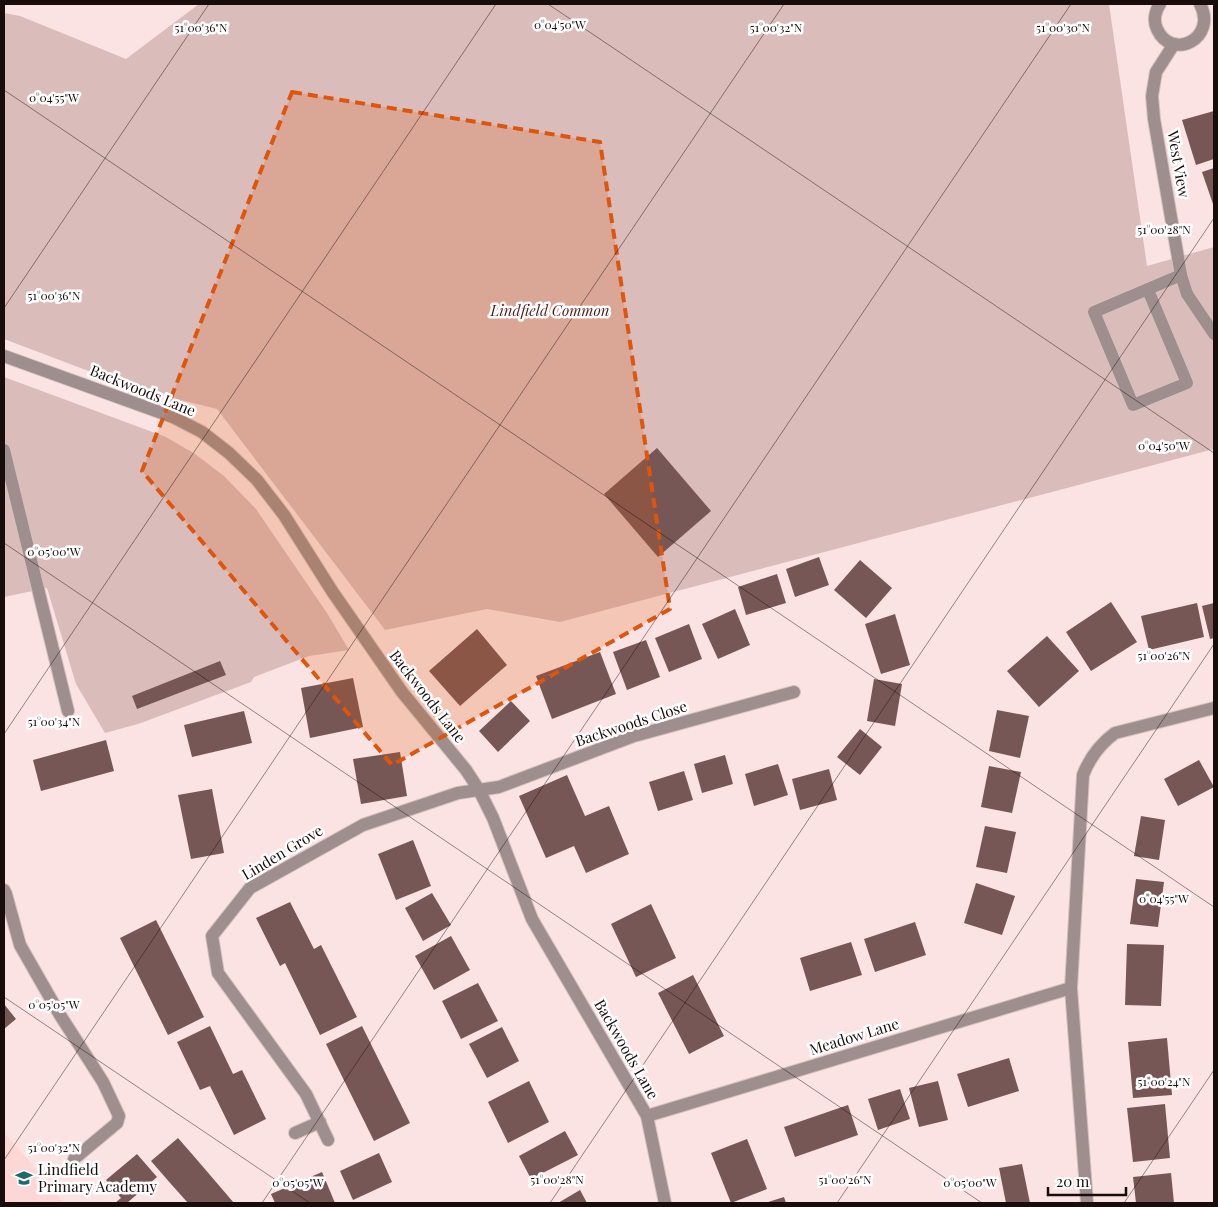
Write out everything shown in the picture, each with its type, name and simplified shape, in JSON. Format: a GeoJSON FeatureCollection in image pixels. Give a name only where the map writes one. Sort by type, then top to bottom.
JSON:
{"type":"FeatureCollection","features":[{"type":"Feature","properties":{"kind":"street"},"geometry":{"type":"LineString","coordinates":[[1160,4],[1155,17],[1156,27],[1166,41],[1174,44],[1190,43],[1198,38],[1203,31],[1206,22],[1205,12],[1200,4]]}},
{"type":"Feature","properties":{"kind":"street","name":"West View"},"geometry":{"type":"LineString","coordinates":[[1174,44],[1156,72],[1152,96],[1154,119],[1181,275],[1186,294],[1214,334]]}},
{"type":"Feature","properties":{"kind":"street"},"geometry":{"type":"LineString","coordinates":[[1148,290],[1187,383],[1133,405],[1094,312],[1181,275]]}},
{"type":"Feature","properties":{"kind":"street","name":"Backwoods Lane"},"geometry":{"type":"LineString","coordinates":[[4,356],[173,417],[202,432],[229,453],[257,480],[284,515],[332,592],[402,692],[466,770],[480,790],[532,918],[647,1116],[665,1203]]}},
{"type":"Feature","properties":{"kind":"street"},"geometry":{"type":"LineString","coordinates":[[4,450],[68,711]]}},
{"type":"Feature","properties":{"kind":"street","name":"Backwoods Close"},"geometry":{"type":"LineString","coordinates":[[480,790],[499,787],[634,736],[794,692]]}},
{"type":"Feature","properties":{"kind":"street"},"geometry":{"type":"LineString","coordinates":[[1087,1203],[1071,988],[1083,775],[1088,763],[1104,741],[1116,733],[1214,708]]}},
{"type":"Feature","properties":{"kind":"street","name":"Linden Grove"},"geometry":{"type":"LineString","coordinates":[[328,1140],[306,1094],[218,972],[212,936],[250,888],[363,824],[458,793],[480,790]]}},
{"type":"Feature","properties":{"kind":"street"},"geometry":{"type":"LineString","coordinates":[[4,890],[20,945],[60,1015],[104,1082],[119,1116],[117,1123],[74,1159]]}},
{"type":"Feature","properties":{"kind":"street","name":"Meadow Lane"},"geometry":{"type":"LineString","coordinates":[[647,1116],[1071,988]]}},
{"type":"Feature","properties":{"kind":"street"},"geometry":{"type":"LineString","coordinates":[[295,1133],[320,1122]]}},
{"type":"Feature","properties":{"kind":"highlighted area"},"geometry":{"type":"Polygon","coordinates":[[[292,92],[600,142],[670,609],[392,765],[142,471],[292,92]]]}},
{"type":"Feature","properties":{"kind":"shaded area","name":"Lindfield Primary Academy"},"geometry":{"type":"Polygon","coordinates":[[[4,1133],[23,1154],[64,1203],[4,1203],[4,1133]]]}},
{"type":"Feature","properties":{"kind":"green space","name":"Lindfield Common"},"geometry":{"type":"Polygon","coordinates":[[[199,4],[1109,4],[1147,266],[1214,247],[1214,449],[560,622],[487,609],[385,630],[217,409],[136,389],[4,339],[4,13],[20,16],[126,59],[199,4]]]}},
{"type":"Feature","properties":{"kind":"green space"},"geometry":{"type":"Polygon","coordinates":[[[4,377],[166,437],[195,454],[224,476],[256,509],[327,613],[349,650],[309,656],[254,677],[251,682],[138,724],[105,733],[76,684],[47,588],[4,597],[4,377]]]}},
{"type":"Feature","properties":{"kind":"building"},"geometry":{"type":"Polygon","coordinates":[[[1214,111],[1214,159],[1196,165],[1182,120],[1214,111]]]}},
{"type":"Feature","properties":{"kind":"building"},"geometry":{"type":"Polygon","coordinates":[[[1214,168],[1214,207],[1202,172],[1214,168]]]}},
{"type":"Feature","properties":{"kind":"building"},"geometry":{"type":"Polygon","coordinates":[[[657,448],[711,511],[658,557],[604,494],[657,448]]]}},
{"type":"Feature","properties":{"kind":"building"},"geometry":{"type":"Polygon","coordinates":[[[819,557],[829,585],[795,597],[786,569],[819,557]]]}},
{"type":"Feature","properties":{"kind":"building"},"geometry":{"type":"Polygon","coordinates":[[[860,560],[892,588],[866,618],[834,590],[860,560]]]}},
{"type":"Feature","properties":{"kind":"building"},"geometry":{"type":"Polygon","coordinates":[[[777,574],[786,603],[746,615],[738,587],[777,574]]]}},
{"type":"Feature","properties":{"kind":"building"},"geometry":{"type":"Polygon","coordinates":[[[1111,602],[1137,642],[1091,671],[1066,632],[1111,602]]]}},
{"type":"Feature","properties":{"kind":"building"},"geometry":{"type":"Polygon","coordinates":[[[1197,603],[1204,637],[1149,650],[1141,616],[1197,603]]]}},
{"type":"Feature","properties":{"kind":"building"},"geometry":{"type":"Polygon","coordinates":[[[1214,603],[1214,638],[1210,639],[1202,606],[1214,603]]]}},
{"type":"Feature","properties":{"kind":"building"},"geometry":{"type":"Polygon","coordinates":[[[735,609],[750,645],[718,659],[702,624],[735,609]]]}},
{"type":"Feature","properties":{"kind":"building"},"geometry":{"type":"Polygon","coordinates":[[[895,614],[910,665],[881,674],[865,624],[895,614]]]}},
{"type":"Feature","properties":{"kind":"building"},"geometry":{"type":"Polygon","coordinates":[[[689,624],[702,659],[669,672],[655,638],[689,624]]]}},
{"type":"Feature","properties":{"kind":"building"},"geometry":{"type":"Polygon","coordinates":[[[477,629],[507,665],[460,706],[429,671],[477,629]]]}},
{"type":"Feature","properties":{"kind":"building"},"geometry":{"type":"Polygon","coordinates":[[[1047,636],[1079,671],[1039,707],[1007,671],[1047,636]]]}},
{"type":"Feature","properties":{"kind":"building"},"geometry":{"type":"Polygon","coordinates":[[[646,640],[660,677],[627,690],[613,652],[646,640]]]}},
{"type":"Feature","properties":{"kind":"building"},"geometry":{"type":"Polygon","coordinates":[[[600,652],[616,694],[552,719],[536,676],[600,652]]]}},
{"type":"Feature","properties":{"kind":"building"},"geometry":{"type":"Polygon","coordinates":[[[220,661],[226,675],[137,709],[132,696],[220,661]]]}},
{"type":"Feature","properties":{"kind":"building"},"geometry":{"type":"Polygon","coordinates":[[[353,678],[363,727],[310,738],[301,688],[353,678]]]}},
{"type":"Feature","properties":{"kind":"building"},"geometry":{"type":"Polygon","coordinates":[[[874,679],[902,684],[895,726],[867,721],[874,679]]]}},
{"type":"Feature","properties":{"kind":"building"},"geometry":{"type":"Polygon","coordinates":[[[511,701],[530,721],[498,752],[479,731],[511,701]]]}},
{"type":"Feature","properties":{"kind":"building"},"geometry":{"type":"Polygon","coordinates":[[[997,710],[1029,716],[1020,758],[989,751],[997,710]]]}},
{"type":"Feature","properties":{"kind":"building"},"geometry":{"type":"Polygon","coordinates":[[[244,711],[252,743],[192,757],[184,725],[244,711]]]}},
{"type":"Feature","properties":{"kind":"building"},"geometry":{"type":"Polygon","coordinates":[[[860,729],[882,747],[860,775],[837,757],[860,729]]]}},
{"type":"Feature","properties":{"kind":"building"},"geometry":{"type":"Polygon","coordinates":[[[106,740],[114,771],[41,791],[33,760],[106,740]]]}},
{"type":"Feature","properties":{"kind":"building"},"geometry":{"type":"Polygon","coordinates":[[[400,752],[407,796],[361,804],[353,759],[400,752]]]}},
{"type":"Feature","properties":{"kind":"building"},"geometry":{"type":"Polygon","coordinates":[[[725,755],[733,784],[702,793],[694,764],[725,755]]]}},
{"type":"Feature","properties":{"kind":"building"},"geometry":{"type":"Polygon","coordinates":[[[1199,760],[1214,787],[1178,806],[1164,779],[1199,760]]]}},
{"type":"Feature","properties":{"kind":"building"},"geometry":{"type":"Polygon","coordinates":[[[778,764],[788,795],[754,806],[745,774],[778,764]]]}},
{"type":"Feature","properties":{"kind":"building"},"geometry":{"type":"Polygon","coordinates":[[[989,766],[1021,772],[1012,813],[981,807],[989,766]]]}},
{"type":"Feature","properties":{"kind":"building"},"geometry":{"type":"Polygon","coordinates":[[[829,769],[837,800],[800,810],[792,779],[829,769]]]}},
{"type":"Feature","properties":{"kind":"building"},"geometry":{"type":"Polygon","coordinates":[[[684,771],[693,800],[658,811],[649,782],[684,771]]]}},
{"type":"Feature","properties":{"kind":"building"},"geometry":{"type":"Polygon","coordinates":[[[567,775],[585,816],[609,806],[629,854],[586,873],[574,846],[546,858],[519,796],[567,775]]]}},
{"type":"Feature","properties":{"kind":"building"},"geometry":{"type":"Polygon","coordinates":[[[212,789],[224,853],[191,859],[178,795],[212,789]]]}},
{"type":"Feature","properties":{"kind":"building"},"geometry":{"type":"Polygon","coordinates":[[[1141,816],[1165,820],[1159,860],[1134,856],[1141,816]]]}},
{"type":"Feature","properties":{"kind":"building"},"geometry":{"type":"Polygon","coordinates":[[[985,826],[1016,832],[1007,873],[976,867],[985,826]]]}},
{"type":"Feature","properties":{"kind":"building"},"geometry":{"type":"Polygon","coordinates":[[[413,840],[431,886],[396,900],[378,854],[413,840]]]}},
{"type":"Feature","properties":{"kind":"building"},"geometry":{"type":"Polygon","coordinates":[[[1136,879],[1164,882],[1158,927],[1130,924],[1136,879]]]}},
{"type":"Feature","properties":{"kind":"building"},"geometry":{"type":"Polygon","coordinates":[[[976,883],[1015,896],[1002,935],[964,923],[976,883]]]}},
{"type":"Feature","properties":{"kind":"building"},"geometry":{"type":"Polygon","coordinates":[[[432,893],[451,925],[423,941],[405,908],[432,893]]]}},
{"type":"Feature","properties":{"kind":"building"},"geometry":{"type":"Polygon","coordinates":[[[290,902],[314,949],[321,945],[357,1017],[320,1035],[285,963],[280,966],[256,918],[290,902]]]}},
{"type":"Feature","properties":{"kind":"building"},"geometry":{"type":"Polygon","coordinates":[[[651,904],[676,958],[636,977],[611,924],[651,904]]]}},
{"type":"Feature","properties":{"kind":"building"},"geometry":{"type":"Polygon","coordinates":[[[156,920],[204,1017],[168,1035],[120,938],[156,920]]]}},
{"type":"Feature","properties":{"kind":"building"},"geometry":{"type":"Polygon","coordinates":[[[915,922],[926,955],[875,972],[864,939],[915,922]]]}},
{"type":"Feature","properties":{"kind":"building"},"geometry":{"type":"Polygon","coordinates":[[[451,936],[470,970],[434,990],[415,956],[451,936]]]}},
{"type":"Feature","properties":{"kind":"building"},"geometry":{"type":"Polygon","coordinates":[[[851,942],[862,975],[810,991],[800,958],[851,942]]]}},
{"type":"Feature","properties":{"kind":"building"},"geometry":{"type":"Polygon","coordinates":[[[1127,944],[1164,945],[1161,1006],[1125,1005],[1127,944]]]}},
{"type":"Feature","properties":{"kind":"building"},"geometry":{"type":"Polygon","coordinates":[[[693,975],[724,1036],[689,1054],[658,993],[693,975]]]}},
{"type":"Feature","properties":{"kind":"building"},"geometry":{"type":"Polygon","coordinates":[[[478,983],[498,1021],[461,1039],[442,1001],[478,983]]]}},
{"type":"Feature","properties":{"kind":"building"},"geometry":{"type":"Polygon","coordinates":[[[4,1004],[16,1019],[4,1029],[4,1004]]]}},
{"type":"Feature","properties":{"kind":"building"},"geometry":{"type":"Polygon","coordinates":[[[210,1026],[233,1074],[242,1070],[266,1119],[234,1135],[210,1086],[200,1090],[177,1042],[210,1026]]]}},
{"type":"Feature","properties":{"kind":"building"},"geometry":{"type":"Polygon","coordinates":[[[362,1026],[410,1123],[374,1141],[326,1044],[362,1026]]]}},
{"type":"Feature","properties":{"kind":"building"},"geometry":{"type":"Polygon","coordinates":[[[502,1027],[519,1061],[487,1078],[469,1044],[502,1027]]]}},
{"type":"Feature","properties":{"kind":"building"},"geometry":{"type":"Polygon","coordinates":[[[1167,1038],[1172,1095],[1133,1098],[1128,1042],[1167,1038]]]}},
{"type":"Feature","properties":{"kind":"building"},"geometry":{"type":"Polygon","coordinates":[[[1009,1058],[1019,1091],[968,1107],[957,1074],[1009,1058]]]}},
{"type":"Feature","properties":{"kind":"building"},"geometry":{"type":"Polygon","coordinates":[[[529,1081],[549,1122],[508,1143],[488,1102],[529,1081]]]}},
{"type":"Feature","properties":{"kind":"building"},"geometry":{"type":"Polygon","coordinates":[[[938,1081],[948,1120],[919,1127],[909,1088],[938,1081]]]}},
{"type":"Feature","properties":{"kind":"building"},"geometry":{"type":"Polygon","coordinates":[[[900,1089],[910,1119],[878,1130],[868,1099],[900,1089]]]}},
{"type":"Feature","properties":{"kind":"building"},"geometry":{"type":"Polygon","coordinates":[[[1165,1104],[1170,1158],[1133,1162],[1127,1108],[1165,1104]]]}},
{"type":"Feature","properties":{"kind":"building"},"geometry":{"type":"Polygon","coordinates":[[[848,1105],[858,1135],[795,1157],[784,1127],[848,1105]]]}},
{"type":"Feature","properties":{"kind":"building"},"geometry":{"type":"Polygon","coordinates":[[[565,1131],[578,1155],[531,1179],[519,1156],[565,1131]]]}},
{"type":"Feature","properties":{"kind":"building"},"geometry":{"type":"Polygon","coordinates":[[[178,1138],[234,1203],[188,1203],[151,1161],[178,1138]]]}},
{"type":"Feature","properties":{"kind":"building"},"geometry":{"type":"Polygon","coordinates":[[[747,1139],[767,1189],[731,1203],[711,1153],[747,1139]]]}},
{"type":"Feature","properties":{"kind":"building"},"geometry":{"type":"Polygon","coordinates":[[[379,1153],[392,1182],[353,1200],[340,1171],[379,1153]]]}},
{"type":"Feature","properties":{"kind":"building"},"geometry":{"type":"Polygon","coordinates":[[[137,1154],[157,1177],[127,1203],[115,1203],[121,1198],[106,1180],[137,1154]]]}},
{"type":"Feature","properties":{"kind":"building"},"geometry":{"type":"Polygon","coordinates":[[[1022,1164],[1030,1203],[1006,1203],[999,1168],[1022,1164]]]}},
{"type":"Feature","properties":{"kind":"building"},"geometry":{"type":"Polygon","coordinates":[[[322,1172],[335,1203],[275,1203],[271,1194],[322,1172]]]}},
{"type":"Feature","properties":{"kind":"building"},"geometry":{"type":"Polygon","coordinates":[[[1171,1173],[1174,1203],[1136,1203],[1133,1177],[1171,1173]]]}},
{"type":"Feature","properties":{"kind":"building"},"geometry":{"type":"Polygon","coordinates":[[[580,1190],[587,1203],[558,1203],[580,1190]]]}},
{"type":"Feature","properties":{"kind":"building"},"geometry":{"type":"Polygon","coordinates":[[[784,1197],[786,1203],[765,1203],[784,1197]]]}},
{"type":"Feature","properties":{"kind":"place","name":"Lindfield Primary Academy"},"geometry":{"type":"Point","coordinates":[24,1178]}}]}
